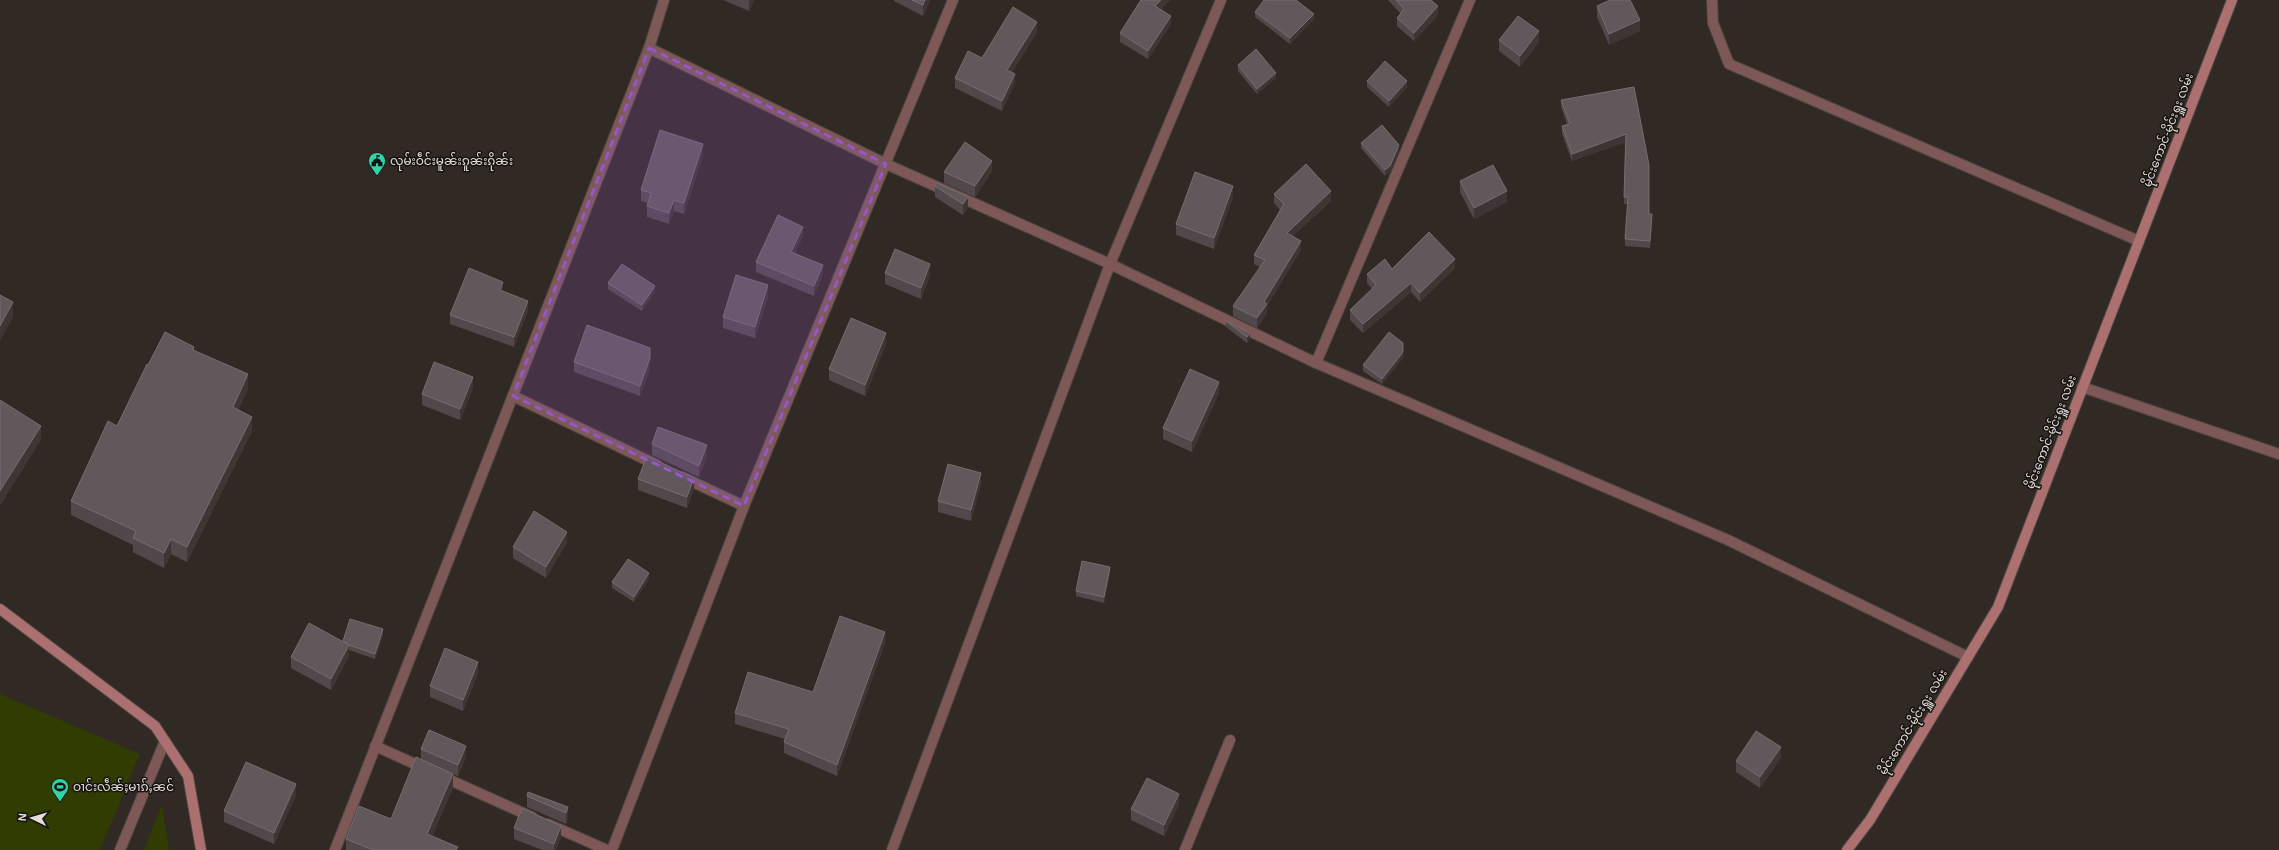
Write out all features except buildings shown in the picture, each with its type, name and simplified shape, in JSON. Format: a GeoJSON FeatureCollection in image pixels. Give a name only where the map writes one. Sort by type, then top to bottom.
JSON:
{"type":"FeatureCollection","features":[{"type":"Feature","properties":{"kind":"main road","name":"မိုင်းကောင်-မိုင်းရှူး လမ်း"},"geometry":{"type":"LineString","coordinates":[[1847,850],[1870,820],[1998,607],[2232,0]]}},
{"type":"Feature","properties":{"kind":"main road"},"geometry":{"type":"LineString","coordinates":[[0,609],[156,726],[188,776],[201,850]]}},
{"type":"Feature","properties":{"kind":"street"},"geometry":{"type":"LineString","coordinates":[[335,850],[649,48],[664,0]]}},
{"type":"Feature","properties":{"kind":"street"},"geometry":{"type":"LineString","coordinates":[[612,850],[744,506],[953,0]]}},
{"type":"Feature","properties":{"kind":"street"},"geometry":{"type":"LineString","coordinates":[[892,850],[1110,264],[1221,0]]}},
{"type":"Feature","properties":{"kind":"street"},"geometry":{"type":"LineString","coordinates":[[1316,363],[1470,0]]}},
{"type":"Feature","properties":{"kind":"street"},"geometry":{"type":"LineString","coordinates":[[1712,0],[1713,23],[1729,64],[2139,241]]}},
{"type":"Feature","properties":{"kind":"street"},"geometry":{"type":"LineString","coordinates":[[649,48],[886,164],[1110,264],[1316,363],[1728,540],[1968,657]]}},
{"type":"Feature","properties":{"kind":"street"},"geometry":{"type":"LineString","coordinates":[[2082,387],[2279,454]]}},
{"type":"Feature","properties":{"kind":"street"},"geometry":{"type":"LineString","coordinates":[[513,396],[744,506]]}},
{"type":"Feature","properties":{"kind":"street"},"geometry":{"type":"LineString","coordinates":[[1185,850],[1230,740]]}},
{"type":"Feature","properties":{"kind":"street"},"geometry":{"type":"LineString","coordinates":[[120,850],[165,741]]}},
{"type":"Feature","properties":{"kind":"street"},"geometry":{"type":"LineString","coordinates":[[375,746],[607,850]]}},
{"type":"Feature","properties":{"kind":"highlighted area"},"geometry":{"type":"Polygon","coordinates":[[[649,48],[886,164],[744,506],[513,396],[649,48]]]}},
{"type":"Feature","properties":{"kind":"green space","name":"ဝၢင်းလဵၼ်ႈမၢၵ်ႇၼင်"},"geometry":{"type":"Polygon","coordinates":[[[0,694],[140,754],[100,850],[0,850],[0,694]]]}},
{"type":"Feature","properties":{"kind":"green space"},"geometry":{"type":"Polygon","coordinates":[[[162,804],[169,850],[144,850],[162,804]]]}},
{"type":"Feature","properties":{"kind":"place","name":"လုမ်းဝဵင်းမူၼ်းၵူၼ်းၵိုၼ်း"},"geometry":{"type":"Point","coordinates":[377,176]}},
{"type":"Feature","properties":{"kind":"place","name":"ဝၢင်းလဵၼ်ႈမၢၵ်ႇၼင်"},"geometry":{"type":"Point","coordinates":[60,802]}}]}
